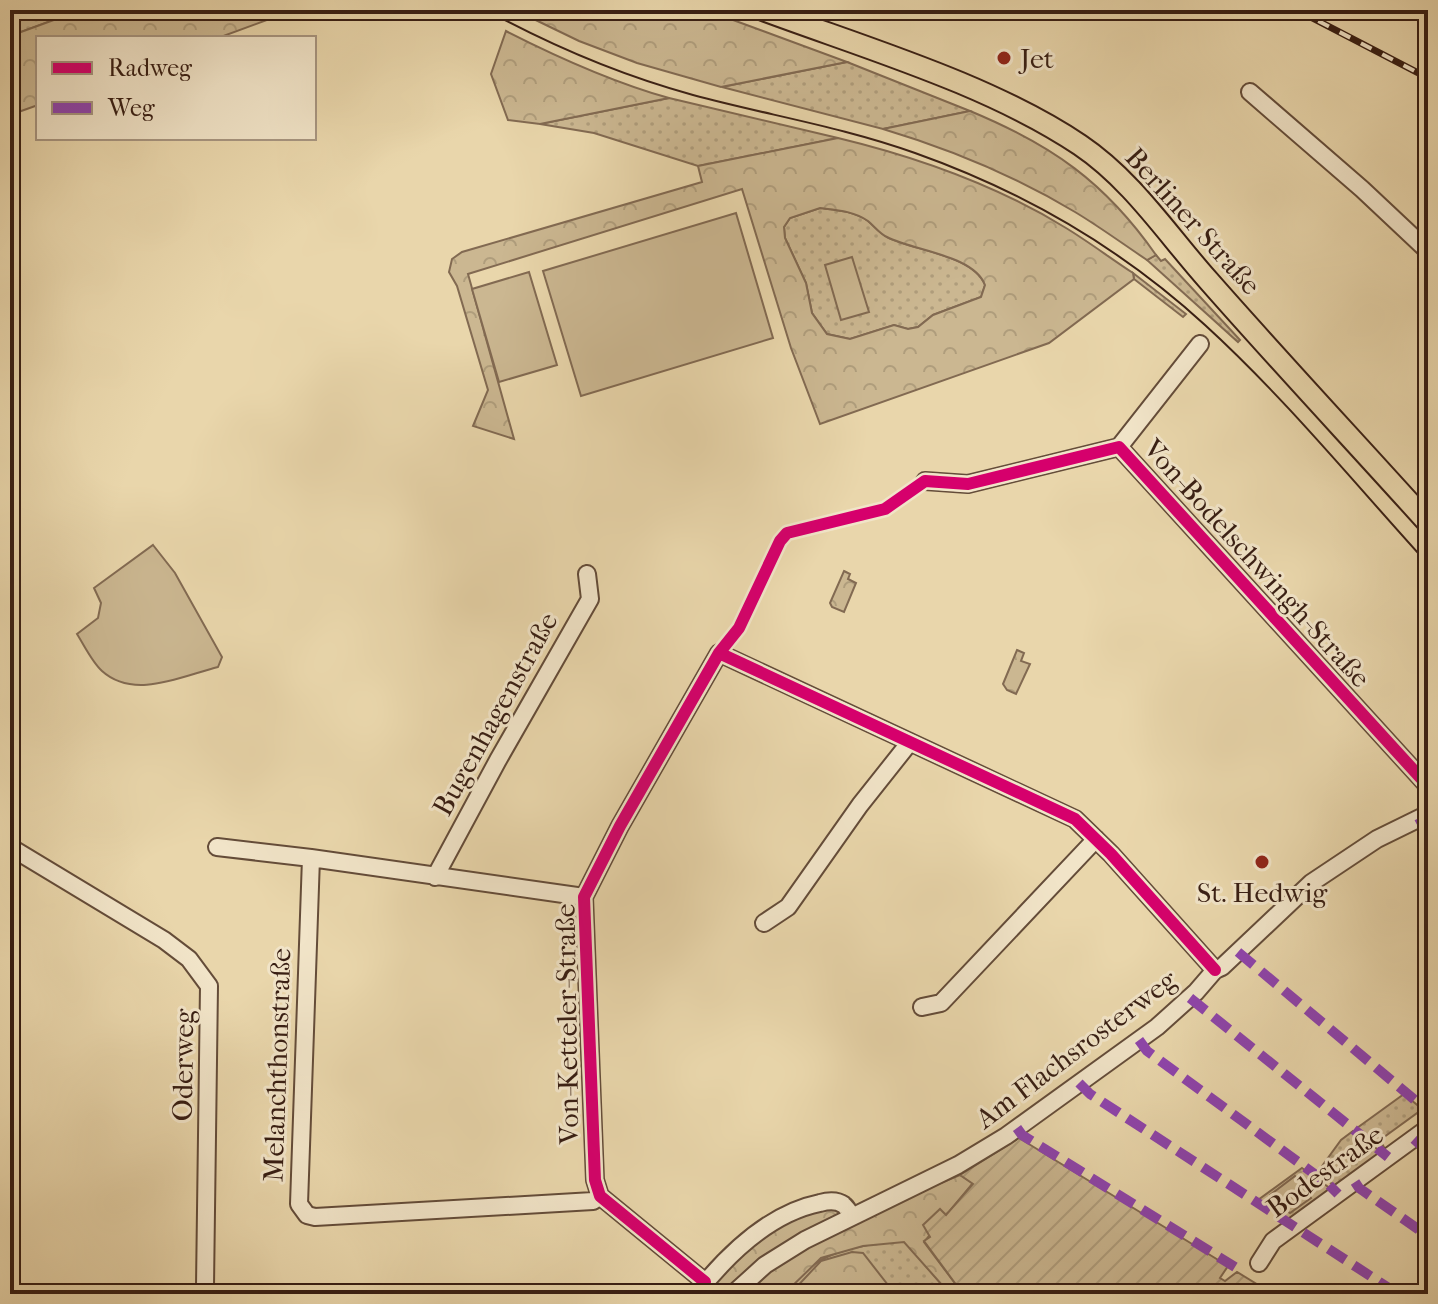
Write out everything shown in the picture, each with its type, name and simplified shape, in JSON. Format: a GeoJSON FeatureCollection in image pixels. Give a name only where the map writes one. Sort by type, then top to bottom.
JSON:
{"type":"FeatureCollection","features":[{"type":"Feature","properties":{"kind":"main road","name":"Berliner Straße"},"geometry":{"type":"LineString","coordinates":[[763,10],[978,92],[1054,130],[1099,158],[1142,201],[1207,279],[1428,523]]}},
{"type":"Feature","properties":{"kind":"street"},"geometry":{"type":"LineString","coordinates":[[1250,92],[1428,251]]}},
{"type":"Feature","properties":{"kind":"street"},"geometry":{"type":"LineString","coordinates":[[1119,447],[1200,344]]}},
{"type":"Feature","properties":{"kind":"street","name":"Von-Bodelschwingh-Straße"},"geometry":{"type":"LineString","coordinates":[[925,481],[968,484],[1119,447],[1428,786]]}},
{"type":"Feature","properties":{"kind":"street","name":"Bugenhagenstraße"},"geometry":{"type":"LineString","coordinates":[[435,877],[590,599],[587,574]]}},
{"type":"Feature","properties":{"kind":"street","name":"Von-Ketteler-Straße"},"geometry":{"type":"LineString","coordinates":[[600,1196],[595,1180],[584,897],[620,826],[719,653],[1075,819],[1215,970]]}},
{"type":"Feature","properties":{"kind":"street"},"geometry":{"type":"LineString","coordinates":[[764,923],[788,907],[860,805],[910,742]]}},
{"type":"Feature","properties":{"kind":"street","name":"Am Flachsrosterweg"},"geometry":{"type":"LineString","coordinates":[[733,1294],[765,1265],[851,1215],[958,1165],[1006,1136],[1157,1027],[1311,883],[1377,839],[1428,814]]}},
{"type":"Feature","properties":{"kind":"street"},"geometry":{"type":"LineString","coordinates":[[922,1007],[941,1003],[1096,839]]}},
{"type":"Feature","properties":{"kind":"street","name":"Oderweg"},"geometry":{"type":"LineString","coordinates":[[10,847],[164,940],[189,959],[209,986],[207,1294]]}},
{"type":"Feature","properties":{"kind":"street"},"geometry":{"type":"LineString","coordinates":[[217,847],[584,897]]}},
{"type":"Feature","properties":{"kind":"street","name":"Melanchthonstraße"},"geometry":{"type":"LineString","coordinates":[[311,858],[299,1204],[307,1215],[534,1205],[593,1201],[600,1196]]}},
{"type":"Feature","properties":{"kind":"street","name":"Bodestraße"},"geometry":{"type":"LineString","coordinates":[[1259,1263],[1273,1241],[1428,1128]]}},
{"type":"Feature","properties":{"kind":"street"},"geometry":{"type":"LineString","coordinates":[[600,1196],[700,1288],[772,1221],[830,1201],[845,1205],[851,1215]]}},
{"type":"Feature","properties":{"kind":"green space"},"geometry":{"type":"Polygon","coordinates":[[[10,10],[81,10],[10,36],[10,10]]]}},
{"type":"Feature","properties":{"kind":"green space"},"geometry":{"type":"Polygon","coordinates":[[[81,10],[294,10],[223,36],[36,36],[36,106],[10,115],[10,36],[81,10]]]}},
{"type":"Feature","properties":{"kind":"green space"},"geometry":{"type":"Polygon","coordinates":[[[515,10],[706,10],[847,62],[721,87],[637,63],[579,41],[515,10]]]}},
{"type":"Feature","properties":{"kind":"green space"},"geometry":{"type":"Polygon","coordinates":[[[506,31],[586,69],[669,98],[540,124],[508,120],[491,74],[506,31]]]}},
{"type":"Feature","properties":{"kind":"green space"},"geometry":{"type":"Polygon","coordinates":[[[847,62],[970,111],[883,129],[722,87],[847,62]]]}},
{"type":"Feature","properties":{"kind":"green space"},"geometry":{"type":"Polygon","coordinates":[[[669,98],[838,138],[698,166],[594,133],[540,124],[669,98]]]}},
{"type":"Feature","properties":{"kind":"green space"},"geometry":{"type":"Polygon","coordinates":[[[970,111],[1026,138],[1075,168],[1117,206],[1156,255],[1147,260],[1075,212],[1006,175],[933,145],[883,129],[970,111]]]}},
{"type":"Feature","properties":{"kind":"green space"},"geometry":{"type":"Polygon","coordinates":[[[838,138],[926,163],[1012,198],[1083,239],[1133,273],[1134,279],[1049,343],[820,424],[791,348],[742,189],[468,274],[514,439],[473,426],[488,390],[457,286],[449,272],[452,259],[462,252],[702,182],[698,166],[838,138]],[[820,208],[790,218],[784,227],[785,238],[806,283],[812,313],[827,334],[850,339],[894,325],[908,329],[918,327],[933,315],[981,297],[985,285],[969,267],[887,237],[857,215],[820,208]]]}},
{"type":"Feature","properties":{"kind":"green space"},"geometry":{"type":"Polygon","coordinates":[[[820,208],[857,215],[887,237],[969,267],[985,285],[981,297],[933,315],[918,327],[908,329],[894,325],[850,339],[827,334],[812,313],[806,283],[785,238],[784,227],[790,218],[820,208]]]}},
{"type":"Feature","properties":{"kind":"green space"},"geometry":{"type":"Polygon","coordinates":[[[736,213],[773,338],[581,396],[543,271],[736,213]]]}},
{"type":"Feature","properties":{"kind":"green space"},"geometry":{"type":"Polygon","coordinates":[[[1156,255],[1161,261],[1165,259],[1240,340],[1238,342],[1147,260],[1156,255]]]}},
{"type":"Feature","properties":{"kind":"green space"},"geometry":{"type":"Polygon","coordinates":[[[852,257],[869,312],[841,320],[825,265],[852,257]]]}},
{"type":"Feature","properties":{"kind":"green space"},"geometry":{"type":"Polygon","coordinates":[[[529,272],[557,365],[499,382],[472,289],[529,272]]]}},
{"type":"Feature","properties":{"kind":"green space"},"geometry":{"type":"Polygon","coordinates":[[[1133,273],[1186,314],[1183,317],[1134,279],[1133,273]]]}},
{"type":"Feature","properties":{"kind":"green space"},"geometry":{"type":"Polygon","coordinates":[[[153,545],[175,573],[222,657],[218,667],[189,676],[143,685],[129,684],[115,680],[102,671],[77,634],[98,618],[101,603],[94,588],[153,545]]]}},
{"type":"Feature","properties":{"kind":"green space"},"geometry":{"type":"Polygon","coordinates":[[[844,571],[850,574],[848,579],[856,583],[844,612],[830,603],[844,571]]]}},
{"type":"Feature","properties":{"kind":"green space"},"geometry":{"type":"Polygon","coordinates":[[[1017,650],[1024,653],[1021,661],[1030,664],[1016,694],[1003,684],[1017,650]]]}},
{"type":"Feature","properties":{"kind":"green space"},"geometry":{"type":"Polygon","coordinates":[[[1404,1094],[1428,1114],[1428,1118],[1420,1111],[1380,1140],[1385,1149],[1357,1128],[1404,1094]]]}},
{"type":"Feature","properties":{"kind":"green space"},"geometry":{"type":"Polygon","coordinates":[[[1353,1131],[1381,1152],[1335,1186],[1317,1173],[1341,1140],[1353,1131]]]}},
{"type":"Feature","properties":{"kind":"green space"},"geometry":{"type":"Polygon","coordinates":[[[1019,1138],[1228,1266],[1220,1278],[1225,1281],[1237,1272],[1273,1294],[963,1294],[924,1241],[930,1237],[923,1225],[940,1209],[946,1215],[973,1184],[960,1175],[1019,1138]]]}},
{"type":"Feature","properties":{"kind":"green space"},"geometry":{"type":"Polygon","coordinates":[[[1302,1168],[1331,1189],[1288,1220],[1258,1200],[1302,1168]]]}},
{"type":"Feature","properties":{"kind":"green space"},"geometry":{"type":"Polygon","coordinates":[[[960,1175],[973,1183],[924,1242],[963,1294],[950,1294],[904,1242],[863,1246],[821,1258],[784,1294],[701,1294],[775,1225],[829,1206],[844,1210],[924,1190],[960,1175]]]}},
{"type":"Feature","properties":{"kind":"green space"},"geometry":{"type":"Polygon","coordinates":[[[1295,1176],[1311,1198],[1290,1213],[1272,1201],[1270,1195],[1295,1176]]]}},
{"type":"Feature","properties":{"kind":"green space"},"geometry":{"type":"Polygon","coordinates":[[[905,1242],[950,1294],[784,1294],[817,1262],[856,1247],[905,1242]]]}},
{"type":"Feature","properties":{"kind":"green space"},"geometry":{"type":"Polygon","coordinates":[[[852,1252],[863,1253],[895,1294],[790,1294],[821,1261],[852,1252]]]}},
{"type":"Feature","properties":{"kind":"tram line"},"geometry":{"type":"LineString","coordinates":[[486,10],[536,36],[639,78],[915,153],[994,185],[1069,224],[1173,297],[1235,353],[1428,564]]}},
{"type":"Feature","properties":{"kind":"railway"},"geometry":{"type":"LineString","coordinates":[[1297,10],[1428,78]]}},
{"type":"Feature","properties":{"kind":"marked path"},"geometry":{"type":"LineString","coordinates":[[1419,818],[1428,835]]}},
{"type":"Feature","properties":{"kind":"marked path"},"geometry":{"type":"LineString","coordinates":[[1238,952],[1428,1111]]}},
{"type":"Feature","properties":{"kind":"marked path"},"geometry":{"type":"LineString","coordinates":[[1190,998],[1388,1157]]}},
{"type":"Feature","properties":{"kind":"marked path"},"geometry":{"type":"LineString","coordinates":[[1139,1040],[1147,1051],[1338,1194]]}},
{"type":"Feature","properties":{"kind":"marked path"},"geometry":{"type":"LineString","coordinates":[[1079,1083],[1090,1094],[1398,1294]]}},
{"type":"Feature","properties":{"kind":"marked path"},"geometry":{"type":"LineString","coordinates":[[1017,1128],[1022,1135],[1235,1267]]}},
{"type":"Feature","properties":{"kind":"marked path"},"geometry":{"type":"LineString","coordinates":[[1414,1139],[1428,1152]]}},
{"type":"Feature","properties":{"kind":"marked path"},"geometry":{"type":"LineString","coordinates":[[1355,1182],[1359,1188],[1428,1236]]}},
{"type":"Feature","properties":{"kind":"cycle path"},"geometry":{"type":"LineString","coordinates":[[705,1282],[600,1196],[595,1180],[584,897],[620,826],[719,653],[739,628],[780,541],[787,533],[885,509],[925,481],[968,484],[1119,447],[1428,786]]}},
{"type":"Feature","properties":{"kind":"cycle path"},"geometry":{"type":"LineString","coordinates":[[719,653],[1075,819],[1111,854],[1215,970]]}},
{"type":"Feature","properties":{"kind":"place","name":"Jet"},"geometry":{"type":"Point","coordinates":[1004,58]}},
{"type":"Feature","properties":{"kind":"place","name":"St. Hedwig"},"geometry":{"type":"Point","coordinates":[1262,862]}}]}
